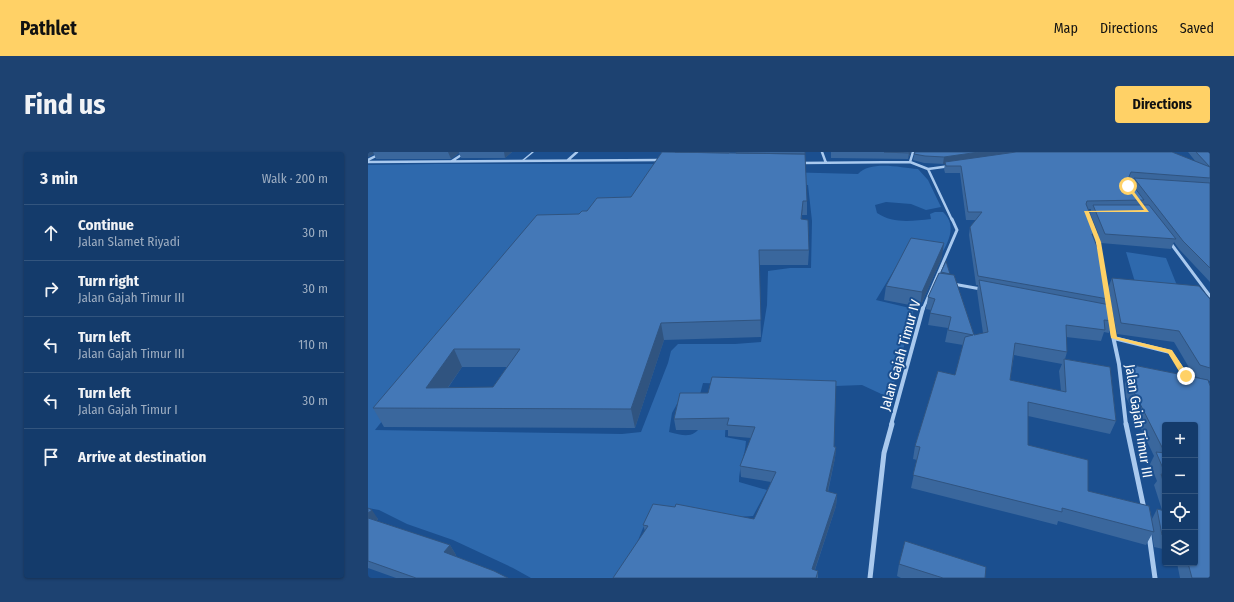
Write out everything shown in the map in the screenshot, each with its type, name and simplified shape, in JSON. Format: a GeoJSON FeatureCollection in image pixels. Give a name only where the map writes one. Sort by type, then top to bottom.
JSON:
{"type":"FeatureCollection","features":[{"type":"Feature","properties":{"kind":"street"},"geometry":{"type":"LineString","coordinates":[[368,161],[384,152]]}},
{"type":"Feature","properties":{"kind":"street"},"geometry":{"type":"LineString","coordinates":[[452,162],[466,152]]}},
{"type":"Feature","properties":{"kind":"street"},"geometry":{"type":"LineString","coordinates":[[567,160],[577,152]]}},
{"type":"Feature","properties":{"kind":"street"},"geometry":{"type":"LineString","coordinates":[[822,152],[826,163]]}},
{"type":"Feature","properties":{"kind":"street"},"geometry":{"type":"LineString","coordinates":[[910,162],[913,152]]}},
{"type":"Feature","properties":{"kind":"street"},"geometry":{"type":"LineString","coordinates":[[655,160],[658,157]]}},
{"type":"Feature","properties":{"kind":"street"},"geometry":{"type":"LineString","coordinates":[[368,161],[522,162],[567,160],[663,160]]}},
{"type":"Feature","properties":{"kind":"street"},"geometry":{"type":"LineString","coordinates":[[794,163],[910,162],[928,169],[956,165]]}},
{"type":"Feature","properties":{"kind":"street","name":"Jalan Gajah Timur IV"},"geometry":{"type":"LineString","coordinates":[[870,578],[884,454],[922,310],[957,230],[928,169]]}},
{"type":"Feature","properties":{"kind":"street"},"geometry":{"type":"LineString","coordinates":[[1094,229],[1102,265]]}},
{"type":"Feature","properties":{"kind":"street"},"geometry":{"type":"LineString","coordinates":[[1166,236],[1210,296]]}},
{"type":"Feature","properties":{"kind":"street"},"geometry":{"type":"LineString","coordinates":[[935,280],[942,282]]}},
{"type":"Feature","properties":{"kind":"street"},"geometry":{"type":"LineString","coordinates":[[950,283],[987,290]]}},
{"type":"Feature","properties":{"kind":"street","name":"Jalan Gajah Timur III"},"geometry":{"type":"LineString","coordinates":[[1110,320],[1119,364],[1127,431],[1145,517]]}},
{"type":"Feature","properties":{"kind":"street"},"geometry":{"type":"LineString","coordinates":[[1114,338],[1170,352],[1186,376],[1193,381]]}},
{"type":"Feature","properties":{"kind":"street"},"geometry":{"type":"LineString","coordinates":[[1148,532],[1155,578]]}},
{"type":"Feature","properties":{"kind":"lane"},"geometry":{"type":"LineString","coordinates":[[522,162],[533,152]]}},
{"type":"Feature","properties":{"kind":"shaded area"},"geometry":{"type":"Polygon","coordinates":[[[763,164],[643,189],[413,382],[375,430],[622,434],[641,432],[668,363],[671,351],[678,344],[735,344],[761,342],[767,305],[768,271],[790,268],[811,268],[812,221],[808,185],[777,184],[781,172],[858,174],[870,167],[878,166],[895,166],[918,169],[928,180],[941,207],[926,210],[911,204],[886,202],[875,205],[877,213],[890,219],[910,221],[931,219],[930,214],[935,212],[943,212],[950,222],[951,228],[949,239],[941,255],[906,250],[876,300],[914,309],[890,398],[862,385],[808,387],[703,383],[699,398],[678,402],[672,413],[669,432],[680,435],[692,434],[696,432],[703,424],[726,417],[725,437],[746,441],[739,482],[767,490],[753,516],[645,523],[635,548],[614,578],[531,578],[453,540],[407,524],[379,510],[368,508],[368,165],[763,164]]]}},
{"type":"Feature","properties":{"kind":"shaded area"},"geometry":{"type":"Polygon","coordinates":[[[1126,252],[1166,258],[1178,288],[1135,282],[1126,252]]]}},
{"type":"Feature","properties":{"kind":"building"},"geometry":{"type":"Polygon","coordinates":[[[662,152],[805,154],[807,201],[803,201],[801,219],[808,220],[809,250],[759,250],[761,320],[661,323],[631,409],[373,408],[537,215],[579,214],[582,211],[587,211],[597,198],[631,197],[662,152]],[[454,349],[426,388],[493,387],[520,349],[454,349]]]}},
{"type":"Feature","properties":{"kind":"building"},"geometry":{"type":"Polygon","coordinates":[[[675,152],[730,152],[729,153],[675,152]]]}},
{"type":"Feature","properties":{"kind":"building"},"geometry":{"type":"Polygon","coordinates":[[[805,152],[805,154],[736,153],[805,152]]]}},
{"type":"Feature","properties":{"kind":"building"},"geometry":{"type":"Polygon","coordinates":[[[884,152],[909,152],[909,153],[884,152]]]}},
{"type":"Feature","properties":{"kind":"building"},"geometry":{"type":"Polygon","coordinates":[[[915,152],[979,152],[944,157],[925,156],[914,154],[915,152]]]}},
{"type":"Feature","properties":{"kind":"building"},"geometry":{"type":"Polygon","coordinates":[[[1016,152],[1172,152],[1210,167],[1210,178],[1131,172],[1128,179],[1144,200],[1087,201],[1086,204],[1098,234],[1092,234],[1102,259],[1108,299],[978,276],[970,227],[982,212],[968,212],[961,166],[946,166],[945,162],[1016,152]]]}},
{"type":"Feature","properties":{"kind":"building"},"geometry":{"type":"Polygon","coordinates":[[[1196,152],[1210,152],[1210,167],[1196,152]]]}},
{"type":"Feature","properties":{"kind":"building"},"geometry":{"type":"Polygon","coordinates":[[[1134,178],[1210,183],[1210,268],[1183,241],[1134,178]]]}},
{"type":"Feature","properties":{"kind":"building"},"geometry":{"type":"Polygon","coordinates":[[[1093,205],[1149,205],[1176,239],[1105,234],[1093,205]]]}},
{"type":"Feature","properties":{"kind":"building"},"geometry":{"type":"Polygon","coordinates":[[[911,238],[944,243],[922,292],[886,286],[911,238]]]}},
{"type":"Feature","properties":{"kind":"building"},"geometry":{"type":"Polygon","coordinates":[[[946,261],[950,274],[941,272],[946,261]]]}},
{"type":"Feature","properties":{"kind":"building"},"geometry":{"type":"Polygon","coordinates":[[[939,273],[954,275],[974,335],[988,332],[979,280],[1110,305],[1114,321],[1104,320],[1105,330],[1066,325],[1067,352],[1015,343],[1010,380],[1066,392],[1064,359],[1110,367],[1116,421],[1028,402],[1028,445],[1088,460],[1088,491],[1149,506],[1154,532],[1062,508],[1062,512],[913,475],[920,447],[915,446],[938,371],[955,375],[965,337],[973,335],[948,330],[951,317],[930,313],[935,299],[928,297],[939,273]]]}},
{"type":"Feature","properties":{"kind":"building"},"geometry":{"type":"Polygon","coordinates":[[[1112,278],[1199,286],[1210,299],[1210,368],[1200,365],[1179,331],[1121,323],[1112,278]]]}},
{"type":"Feature","properties":{"kind":"building"},"geometry":{"type":"Polygon","coordinates":[[[1133,365],[1208,380],[1210,386],[1210,578],[1192,578],[1189,566],[1198,566],[1198,422],[1162,422],[1162,447],[1131,386],[1130,372],[1134,373],[1133,365]]]}},
{"type":"Feature","properties":{"kind":"building"},"geometry":{"type":"Polygon","coordinates":[[[712,377],[836,381],[834,447],[836,447],[826,491],[837,494],[812,569],[818,571],[816,578],[613,578],[648,526],[643,525],[653,504],[675,507],[676,504],[754,519],[776,472],[740,466],[755,427],[727,425],[729,418],[674,419],[680,393],[708,393],[712,377]]]}},
{"type":"Feature","properties":{"kind":"building"},"geometry":{"type":"Polygon","coordinates":[[[1156,452],[1162,453],[1162,466],[1156,452]]]}},
{"type":"Feature","properties":{"kind":"building"},"geometry":{"type":"Polygon","coordinates":[[[1157,509],[1162,510],[1162,535],[1157,509]]]}},
{"type":"Feature","properties":{"kind":"building"},"geometry":{"type":"Polygon","coordinates":[[[368,518],[450,545],[444,552],[494,571],[508,578],[416,578],[368,561],[368,518]]]}},
{"type":"Feature","properties":{"kind":"building"},"geometry":{"type":"Polygon","coordinates":[[[905,541],[986,567],[985,578],[943,578],[899,564],[905,541]]]}},
{"type":"Feature","properties":{"kind":"route"},"geometry":{"type":"LineString","coordinates":[[1128,186],[1147,212],[1086,211],[1098,242],[1114,338],[1170,352],[1173,354],[1186,376]]}}]}
